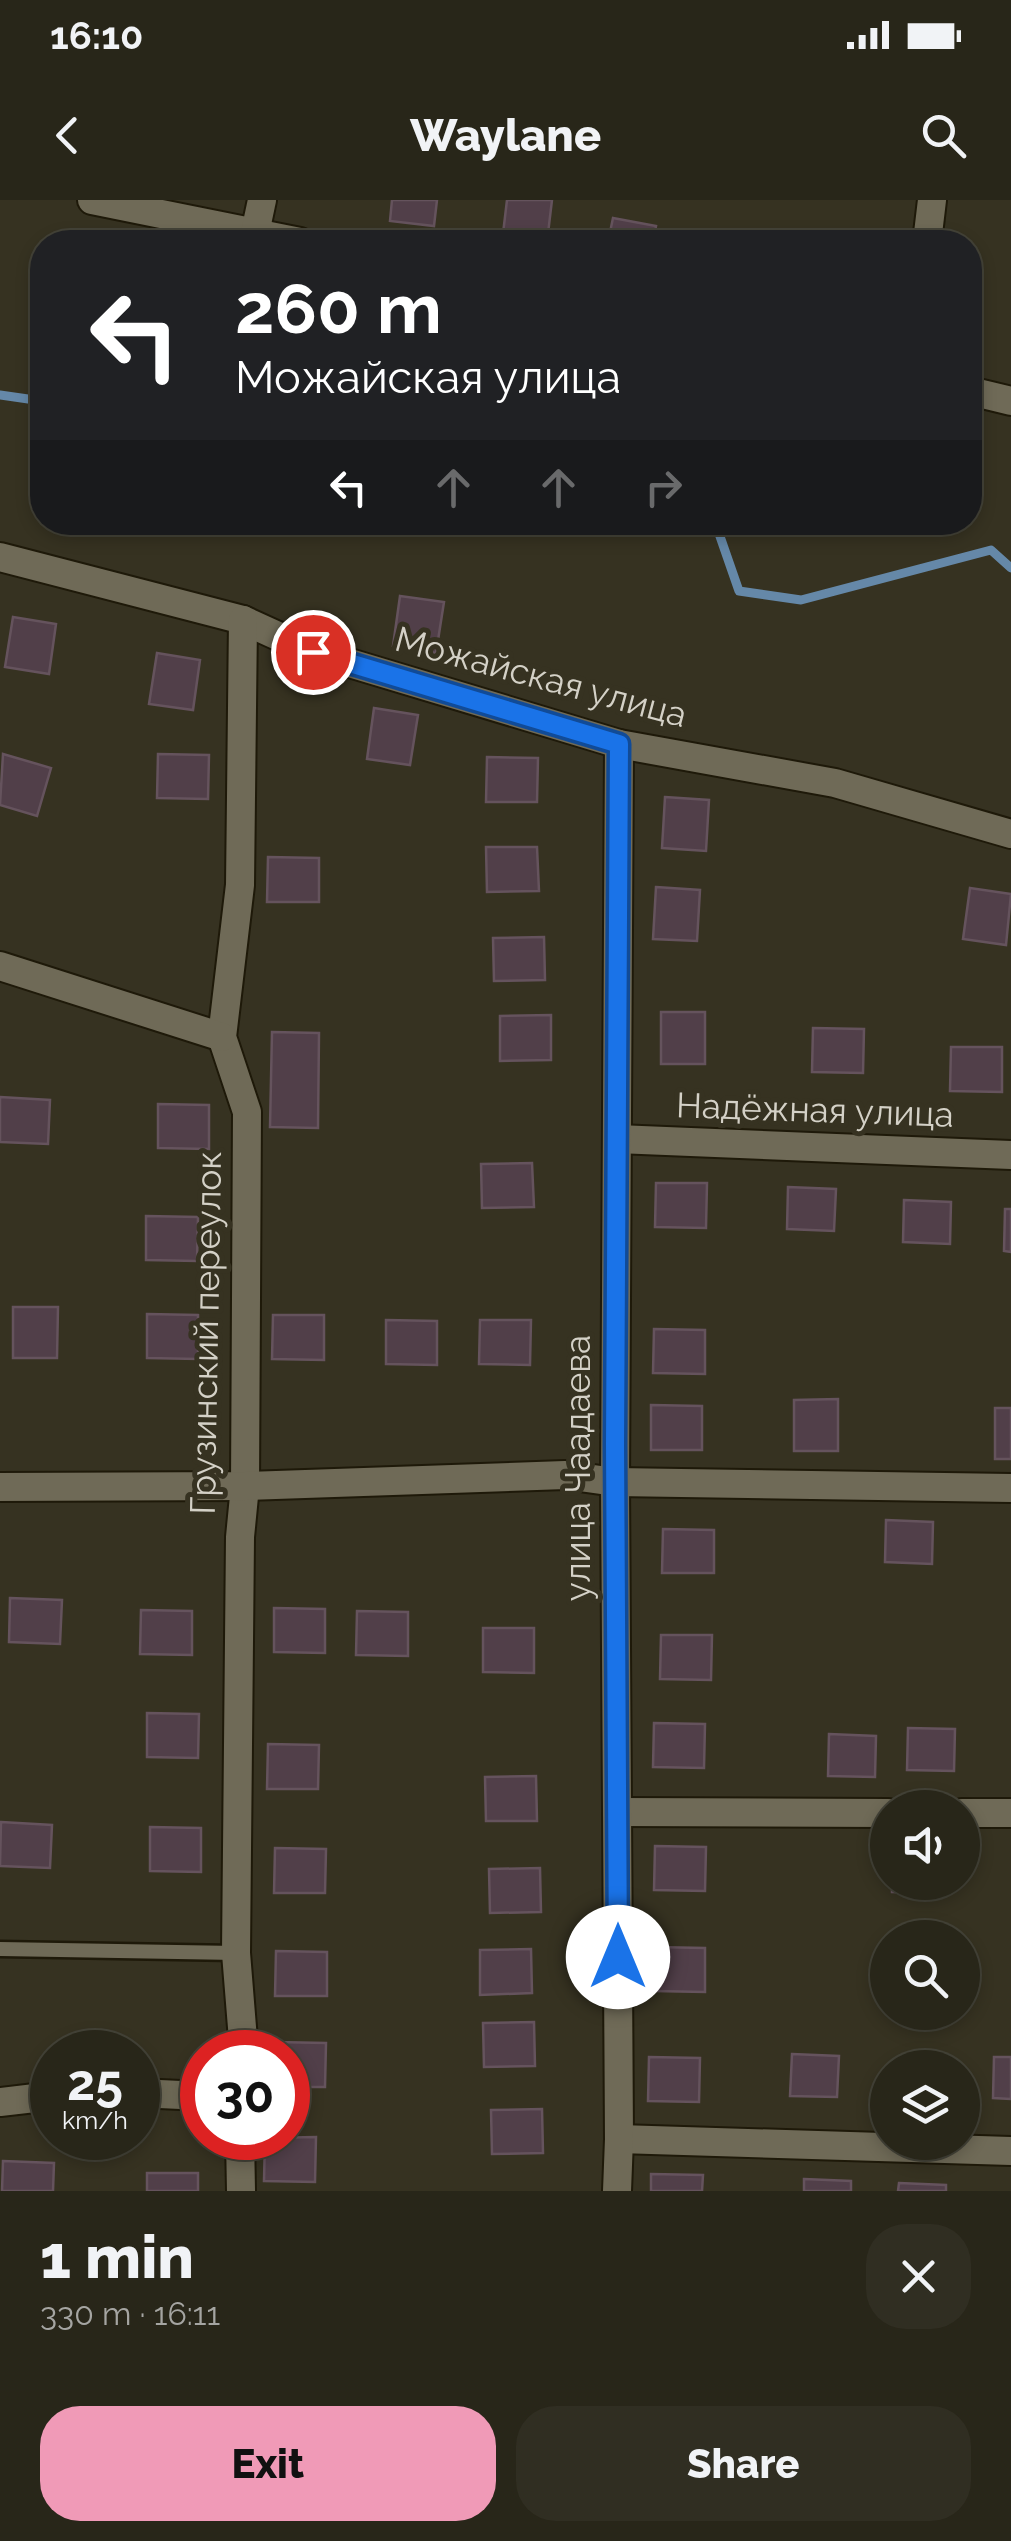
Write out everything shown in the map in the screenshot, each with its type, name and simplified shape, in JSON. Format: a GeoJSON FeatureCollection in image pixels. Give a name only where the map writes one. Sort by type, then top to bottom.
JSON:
{"type":"FeatureCollection","features":[{"type":"Feature","properties":{"kind":"street"},"geometry":{"type":"LineString","coordinates":[[92,200],[240,230]]}},
{"type":"Feature","properties":{"kind":"street"},"geometry":{"type":"LineString","coordinates":[[256,230],[262,200]]}},
{"type":"Feature","properties":{"kind":"street"},"geometry":{"type":"LineString","coordinates":[[928,230],[932,200]]}},
{"type":"Feature","properties":{"kind":"street"},"geometry":{"type":"LineString","coordinates":[[982,394],[1011,401]]}},
{"type":"Feature","properties":{"kind":"street","name":"Можайская улица"},"geometry":{"type":"LineString","coordinates":[[0,558],[243,620],[313,652],[619,744],[835,783],[1011,834]]}},
{"type":"Feature","properties":{"kind":"street","name":"Грузинский переулок"},"geometry":{"type":"LineString","coordinates":[[242,2030],[236,1952],[247,1112],[222,1037],[240,885],[243,620]]}},
{"type":"Feature","properties":{"kind":"street","name":"улица Чаадаева"},"geometry":{"type":"LineString","coordinates":[[616,2191],[619,744]]}},
{"type":"Feature","properties":{"kind":"street"},"geometry":{"type":"LineString","coordinates":[[0,966],[222,1037]]}},
{"type":"Feature","properties":{"kind":"street","name":"Надёжная улица"},"geometry":{"type":"LineString","coordinates":[[617,1139],[1011,1155]]}},
{"type":"Feature","properties":{"kind":"street"},"geometry":{"type":"LineString","coordinates":[[0,1487],[245,1486],[564,1474],[615,1482],[1011,1488]]}},
{"type":"Feature","properties":{"kind":"street"},"geometry":{"type":"LineString","coordinates":[[617,1812],[870,1813]]}},
{"type":"Feature","properties":{"kind":"street"},"geometry":{"type":"LineString","coordinates":[[980,1813],[1011,1813]]}},
{"type":"Feature","properties":{"kind":"street"},"geometry":{"type":"LineString","coordinates":[[0,2102],[30,2099]]}},
{"type":"Feature","properties":{"kind":"street"},"geometry":{"type":"LineString","coordinates":[[619,2139],[1011,2151]]}},
{"type":"Feature","properties":{"kind":"street"},"geometry":{"type":"LineString","coordinates":[[240,2160],[240,2191]]}},
{"type":"Feature","properties":{"kind":"lane"},"geometry":{"type":"LineString","coordinates":[[0,1949],[236,1952]]}},
{"type":"Feature","properties":{"kind":"building"},"geometry":{"type":"Polygon","coordinates":[[[392,200],[437,200],[434,226],[390,221],[392,200]]]}},
{"type":"Feature","properties":{"kind":"building"},"geometry":{"type":"Polygon","coordinates":[[[507,200],[552,200],[548,230],[503,230],[507,200]]]}},
{"type":"Feature","properties":{"kind":"building"},"geometry":{"type":"Polygon","coordinates":[[[613,218],[656,226],[655,230],[610,230],[613,218]]]}},
{"type":"Feature","properties":{"kind":"building"},"geometry":{"type":"Polygon","coordinates":[[[400,596],[444,602],[436,653],[393,646],[400,596]]]}},
{"type":"Feature","properties":{"kind":"building"},"geometry":{"type":"Polygon","coordinates":[[[13,617],[56,624],[49,674],[5,667],[13,617]]]}},
{"type":"Feature","properties":{"kind":"building"},"geometry":{"type":"Polygon","coordinates":[[[157,653],[200,660],[193,710],[149,704],[157,653]]]}},
{"type":"Feature","properties":{"kind":"building"},"geometry":{"type":"Polygon","coordinates":[[[374,708],[418,715],[410,765],[367,759],[374,708]]]}},
{"type":"Feature","properties":{"kind":"building"},"geometry":{"type":"Polygon","coordinates":[[[3,754],[51,768],[37,816],[0,805],[3,754]]]}},
{"type":"Feature","properties":{"kind":"building"},"geometry":{"type":"Polygon","coordinates":[[[158,754],[209,755],[208,799],[157,798],[158,754]]]}},
{"type":"Feature","properties":{"kind":"building"},"geometry":{"type":"Polygon","coordinates":[[[487,757],[538,758],[537,802],[486,802],[487,757]]]}},
{"type":"Feature","properties":{"kind":"building"},"geometry":{"type":"Polygon","coordinates":[[[665,797],[709,800],[706,851],[662,848],[665,797]]]}},
{"type":"Feature","properties":{"kind":"building"},"geometry":{"type":"Polygon","coordinates":[[[486,847],[537,847],[539,891],[487,892],[486,847]]]}},
{"type":"Feature","properties":{"kind":"building"},"geometry":{"type":"Polygon","coordinates":[[[268,857],[319,858],[319,902],[267,902],[268,857]]]}},
{"type":"Feature","properties":{"kind":"building"},"geometry":{"type":"Polygon","coordinates":[[[656,887],[700,890],[697,941],[653,939],[656,887]]]}},
{"type":"Feature","properties":{"kind":"building"},"geometry":{"type":"Polygon","coordinates":[[[970,888],[1011,894],[1006,945],[963,939],[970,888]]]}},
{"type":"Feature","properties":{"kind":"building"},"geometry":{"type":"Polygon","coordinates":[[[544,937],[545,980],[494,981],[493,938],[544,937]]]}},
{"type":"Feature","properties":{"kind":"building"},"geometry":{"type":"Polygon","coordinates":[[[661,1012],[705,1012],[705,1064],[661,1064],[661,1012]]]}},
{"type":"Feature","properties":{"kind":"building"},"geometry":{"type":"Polygon","coordinates":[[[551,1015],[551,1060],[500,1061],[500,1016],[551,1015]]]}},
{"type":"Feature","properties":{"kind":"building"},"geometry":{"type":"Polygon","coordinates":[[[813,1028],[864,1029],[863,1073],[812,1072],[813,1028]]]}},
{"type":"Feature","properties":{"kind":"building"},"geometry":{"type":"Polygon","coordinates":[[[272,1032],[319,1033],[318,1128],[270,1127],[272,1032]]]}},
{"type":"Feature","properties":{"kind":"building"},"geometry":{"type":"Polygon","coordinates":[[[951,1047],[1002,1047],[1002,1092],[950,1091],[951,1047]]]}},
{"type":"Feature","properties":{"kind":"building"},"geometry":{"type":"Polygon","coordinates":[[[0,1097],[50,1100],[48,1144],[0,1142],[0,1097]]]}},
{"type":"Feature","properties":{"kind":"building"},"geometry":{"type":"Polygon","coordinates":[[[158,1104],[209,1105],[209,1149],[158,1148],[158,1104]]]}},
{"type":"Feature","properties":{"kind":"building"},"geometry":{"type":"Polygon","coordinates":[[[532,1163],[534,1207],[482,1208],[481,1164],[532,1163]]]}},
{"type":"Feature","properties":{"kind":"building"},"geometry":{"type":"Polygon","coordinates":[[[656,1183],[707,1183],[706,1228],[655,1227],[656,1183]]]}},
{"type":"Feature","properties":{"kind":"building"},"geometry":{"type":"Polygon","coordinates":[[[788,1187],[836,1189],[834,1231],[787,1229],[788,1187]]]}},
{"type":"Feature","properties":{"kind":"building"},"geometry":{"type":"Polygon","coordinates":[[[904,1200],[951,1202],[950,1244],[903,1242],[904,1200]]]}},
{"type":"Feature","properties":{"kind":"building"},"geometry":{"type":"Polygon","coordinates":[[[1005,1209],[1011,1209],[1011,1252],[1004,1251],[1005,1209]]]}},
{"type":"Feature","properties":{"kind":"building"},"geometry":{"type":"Polygon","coordinates":[[[146,1216],[198,1217],[197,1261],[146,1260],[146,1216]]]}},
{"type":"Feature","properties":{"kind":"building"},"geometry":{"type":"Polygon","coordinates":[[[13,1307],[58,1307],[57,1358],[13,1358],[13,1307]]]}},
{"type":"Feature","properties":{"kind":"building"},"geometry":{"type":"Polygon","coordinates":[[[147,1314],[198,1315],[198,1359],[147,1358],[147,1314]]]}},
{"type":"Feature","properties":{"kind":"building"},"geometry":{"type":"Polygon","coordinates":[[[273,1315],[324,1315],[324,1360],[272,1359],[273,1315]]]}},
{"type":"Feature","properties":{"kind":"building"},"geometry":{"type":"Polygon","coordinates":[[[386,1320],[437,1321],[437,1365],[386,1364],[386,1320]]]}},
{"type":"Feature","properties":{"kind":"building"},"geometry":{"type":"Polygon","coordinates":[[[480,1320],[531,1320],[530,1365],[479,1364],[480,1320]]]}},
{"type":"Feature","properties":{"kind":"building"},"geometry":{"type":"Polygon","coordinates":[[[654,1329],[705,1330],[705,1374],[653,1373],[654,1329]]]}},
{"type":"Feature","properties":{"kind":"building"},"geometry":{"type":"Polygon","coordinates":[[[838,1399],[838,1451],[794,1451],[794,1400],[838,1399]]]}},
{"type":"Feature","properties":{"kind":"building"},"geometry":{"type":"Polygon","coordinates":[[[651,1405],[702,1406],[702,1450],[651,1450],[651,1405]]]}},
{"type":"Feature","properties":{"kind":"building"},"geometry":{"type":"Polygon","coordinates":[[[995,1408],[1011,1408],[1011,1459],[995,1459],[995,1408]]]}},
{"type":"Feature","properties":{"kind":"building"},"geometry":{"type":"Polygon","coordinates":[[[886,1520],[933,1522],[932,1564],[885,1562],[886,1520]]]}},
{"type":"Feature","properties":{"kind":"building"},"geometry":{"type":"Polygon","coordinates":[[[663,1529],[714,1530],[714,1573],[662,1573],[663,1529]]]}},
{"type":"Feature","properties":{"kind":"building"},"geometry":{"type":"Polygon","coordinates":[[[10,1598],[62,1600],[60,1644],[9,1642],[10,1598]]]}},
{"type":"Feature","properties":{"kind":"building"},"geometry":{"type":"Polygon","coordinates":[[[274,1608],[325,1609],[325,1653],[274,1652],[274,1608]]]}},
{"type":"Feature","properties":{"kind":"building"},"geometry":{"type":"Polygon","coordinates":[[[141,1610],[192,1611],[192,1655],[140,1654],[141,1610]]]}},
{"type":"Feature","properties":{"kind":"building"},"geometry":{"type":"Polygon","coordinates":[[[357,1611],[408,1612],[408,1656],[356,1655],[357,1611]]]}},
{"type":"Feature","properties":{"kind":"building"},"geometry":{"type":"Polygon","coordinates":[[[483,1628],[534,1628],[534,1673],[483,1672],[483,1628]]]}},
{"type":"Feature","properties":{"kind":"building"},"geometry":{"type":"Polygon","coordinates":[[[661,1635],[712,1635],[711,1680],[660,1679],[661,1635]]]}},
{"type":"Feature","properties":{"kind":"building"},"geometry":{"type":"Polygon","coordinates":[[[147,1713],[199,1714],[198,1758],[147,1757],[147,1713]]]}},
{"type":"Feature","properties":{"kind":"building"},"geometry":{"type":"Polygon","coordinates":[[[654,1723],[705,1724],[704,1768],[653,1767],[654,1723]]]}},
{"type":"Feature","properties":{"kind":"building"},"geometry":{"type":"Polygon","coordinates":[[[908,1728],[955,1729],[954,1771],[907,1770],[908,1728]]]}},
{"type":"Feature","properties":{"kind":"building"},"geometry":{"type":"Polygon","coordinates":[[[829,1734],[876,1736],[875,1777],[828,1776],[829,1734]]]}},
{"type":"Feature","properties":{"kind":"building"},"geometry":{"type":"Polygon","coordinates":[[[268,1744],[319,1745],[318,1789],[267,1789],[268,1744]]]}},
{"type":"Feature","properties":{"kind":"building"},"geometry":{"type":"Polygon","coordinates":[[[536,1776],[537,1821],[486,1821],[485,1777],[536,1776]]]}},
{"type":"Feature","properties":{"kind":"building"},"geometry":{"type":"Polygon","coordinates":[[[1,1822],[52,1825],[50,1868],[0,1866],[1,1822]]]}},
{"type":"Feature","properties":{"kind":"building"},"geometry":{"type":"Polygon","coordinates":[[[150,1827],[201,1828],[201,1872],[150,1871],[150,1827]]]}},
{"type":"Feature","properties":{"kind":"building"},"geometry":{"type":"Polygon","coordinates":[[[655,1846],[706,1847],[705,1891],[654,1890],[655,1846]]]}},
{"type":"Feature","properties":{"kind":"building"},"geometry":{"type":"Polygon","coordinates":[[[275,1848],[326,1849],[325,1893],[274,1893],[275,1848]]]}},
{"type":"Feature","properties":{"kind":"building"},"geometry":{"type":"Polygon","coordinates":[[[540,1868],[541,1912],[490,1913],[489,1869],[540,1868]]]}},
{"type":"Feature","properties":{"kind":"building"},"geometry":{"type":"Polygon","coordinates":[[[654,1947],[705,1948],[705,1992],[654,1991],[654,1947]]]}},
{"type":"Feature","properties":{"kind":"building"},"geometry":{"type":"Polygon","coordinates":[[[531,1949],[532,1993],[480,1995],[480,1950],[531,1949]]]}},
{"type":"Feature","properties":{"kind":"building"},"geometry":{"type":"Polygon","coordinates":[[[276,1951],[327,1952],[327,1996],[275,1996],[276,1951]]]}},
{"type":"Feature","properties":{"kind":"building"},"geometry":{"type":"Polygon","coordinates":[[[534,2022],[535,2066],[484,2067],[483,2023],[534,2022]]]}},
{"type":"Feature","properties":{"kind":"building"},"geometry":{"type":"Polygon","coordinates":[[[310,2043],[326,2043],[325,2087],[310,2087],[310,2043]]]}},
{"type":"Feature","properties":{"kind":"building"},"geometry":{"type":"Polygon","coordinates":[[[792,2054],[839,2056],[837,2097],[790,2096],[792,2054]]]}},
{"type":"Feature","properties":{"kind":"building"},"geometry":{"type":"Polygon","coordinates":[[[649,2057],[700,2058],[699,2102],[648,2101],[649,2057]]]}},
{"type":"Feature","properties":{"kind":"building"},"geometry":{"type":"Polygon","coordinates":[[[994,2057],[1011,2057],[1011,2099],[993,2098],[994,2057]]]}},
{"type":"Feature","properties":{"kind":"building"},"geometry":{"type":"Polygon","coordinates":[[[542,2109],[543,2153],[492,2154],[491,2110],[542,2109]]]}},
{"type":"Feature","properties":{"kind":"building"},"geometry":{"type":"Polygon","coordinates":[[[310,2137],[316,2137],[315,2182],[264,2181],[264,2160],[310,2160],[310,2137]]]}},
{"type":"Feature","properties":{"kind":"building"},"geometry":{"type":"Polygon","coordinates":[[[3,2161],[54,2163],[53,2191],[2,2191],[3,2161]]]}},
{"type":"Feature","properties":{"kind":"building"},"geometry":{"type":"Polygon","coordinates":[[[147,2173],[198,2173],[198,2191],[147,2191],[147,2173]]]}},
{"type":"Feature","properties":{"kind":"building"},"geometry":{"type":"Polygon","coordinates":[[[651,2174],[703,2175],[702,2191],[651,2191],[651,2174]]]}},
{"type":"Feature","properties":{"kind":"building"},"geometry":{"type":"Polygon","coordinates":[[[804,2179],[851,2181],[851,2191],[804,2191],[804,2179]]]}},
{"type":"Feature","properties":{"kind":"building"},"geometry":{"type":"Polygon","coordinates":[[[899,2183],[946,2185],[946,2191],[898,2191],[899,2183]]]}},
{"type":"Feature","properties":{"kind":"waterway"},"geometry":{"type":"LineString","coordinates":[[0,395],[30,399]]}},
{"type":"Feature","properties":{"kind":"waterway"},"geometry":{"type":"LineString","coordinates":[[720,535],[739,591],[801,600],[991,550],[1011,568]]}},
{"type":"Feature","properties":{"kind":"route"},"geometry":{"type":"LineString","coordinates":[[313,652],[619,744],[615,1444],[618,1957]]}}]}
